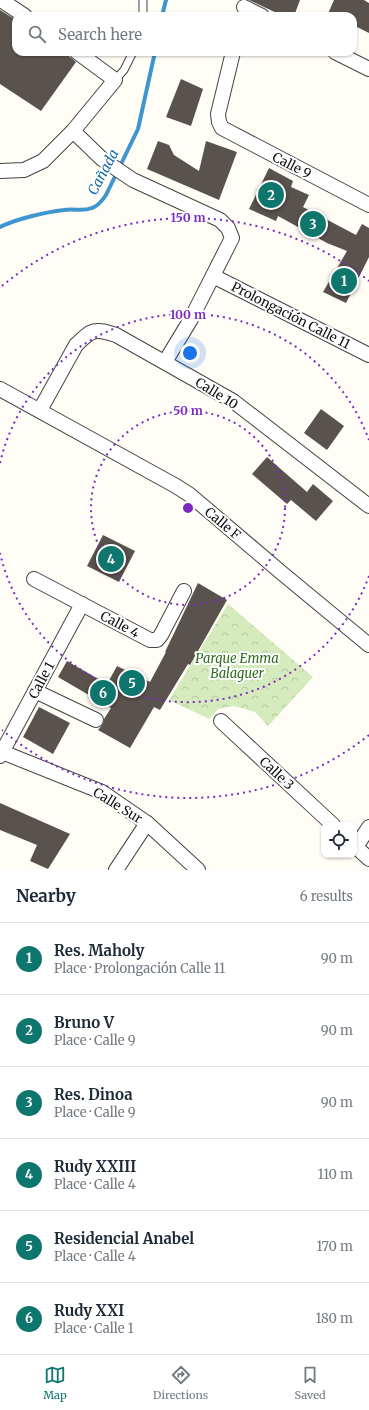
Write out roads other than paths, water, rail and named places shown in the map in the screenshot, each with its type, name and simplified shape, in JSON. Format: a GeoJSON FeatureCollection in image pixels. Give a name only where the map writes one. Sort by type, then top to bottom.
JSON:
{"type":"FeatureCollection","features":[{"type":"Feature","properties":{"kind":"street"},"geometry":{"type":"LineString","coordinates":[[1,0],[19,12]]}},
{"type":"Feature","properties":{"kind":"street"},"geometry":{"type":"LineString","coordinates":[[0,171],[24,170],[43,161],[73,131],[115,80],[82,56]]}},
{"type":"Feature","properties":{"kind":"street","name":"Calle 9"},"geometry":{"type":"LineString","coordinates":[[232,56],[218,114],[219,122],[222,128],[369,205]]}},
{"type":"Feature","properties":{"kind":"street"},"geometry":{"type":"LineString","coordinates":[[343,56],[369,69]]}},
{"type":"Feature","properties":{"kind":"street"},"geometry":{"type":"LineString","coordinates":[[73,131],[102,159],[133,180],[220,220],[228,228],[232,238],[191,319],[165,362]]}},
{"type":"Feature","properties":{"kind":"street","name":"Prolongación Calle 11"},"geometry":{"type":"LineString","coordinates":[[213,276],[369,355]]}},
{"type":"Feature","properties":{"kind":"street","name":"Calle 10"},"geometry":{"type":"LineString","coordinates":[[40,410],[76,345],[84,336],[93,331],[105,331],[116,335],[233,401],[369,506]]}},
{"type":"Feature","properties":{"kind":"street","name":"Calle F"},"geometry":{"type":"LineString","coordinates":[[0,389],[190,495],[369,645]]}},
{"type":"Feature","properties":{"kind":"street","name":"Calle 4"},"geometry":{"type":"LineString","coordinates":[[34,579],[150,640],[157,640],[161,635],[184,591]]}},
{"type":"Feature","properties":{"kind":"street","name":"Calle 1"},"geometry":{"type":"LineString","coordinates":[[1,754],[82,604]]}},
{"type":"Feature","properties":{"kind":"street"},"geometry":{"type":"LineString","coordinates":[[35,691],[96,720]]}},
{"type":"Feature","properties":{"kind":"street","name":"Calle 3"},"geometry":{"type":"LineString","coordinates":[[221,721],[330,822]]}},
{"type":"Feature","properties":{"kind":"street","name":"Calle Sur"},"geometry":{"type":"LineString","coordinates":[[1,754],[102,792],[147,823],[198,870]]}},
{"type":"Feature","properties":{"kind":"street"},"geometry":{"type":"LineString","coordinates":[[116,870],[147,823]]}},
{"type":"Feature","properties":{"kind":"street"},"geometry":{"type":"LineString","coordinates":[[357,843],[369,827]]}},
{"type":"Feature","properties":{"kind":"street"},"geometry":{"type":"LineString","coordinates":[[357,848],[369,859]]}},
{"type":"Feature","properties":{"kind":"lane"},"geometry":{"type":"LineString","coordinates":[[143,0],[143,12]]}},
{"type":"Feature","properties":{"kind":"lane"},"geometry":{"type":"LineString","coordinates":[[115,80],[124,70],[131,56]]}},
{"type":"Feature","properties":{"kind":"waterway","name":"Cañada"},"geometry":{"type":"LineString","coordinates":[[163,12],[166,0]]}},
{"type":"Feature","properties":{"kind":"waterway","name":"Cañada"},"geometry":{"type":"LineString","coordinates":[[0,227],[49,212],[92,208],[101,201],[106,195],[138,129],[154,56]]}},
{"type":"Feature","properties":{"kind":"place","name":"Bruno V"},"geometry":{"type":"Point","coordinates":[271,195]}},
{"type":"Feature","properties":{"kind":"place","name":"Res. Dinoa"},"geometry":{"type":"Point","coordinates":[313,224]}},
{"type":"Feature","properties":{"kind":"place","name":"Res. Maholy"},"geometry":{"type":"Point","coordinates":[344,281]}},
{"type":"Feature","properties":{"kind":"place","name":"Rudy XXIII"},"geometry":{"type":"Point","coordinates":[111,559]}},
{"type":"Feature","properties":{"kind":"place","name":"Residencial Anabel"},"geometry":{"type":"Point","coordinates":[132,683]}},
{"type":"Feature","properties":{"kind":"place","name":"Rudy XXI"},"geometry":{"type":"Point","coordinates":[103,693]}},
{"type":"Feature","properties":{"kind":"park label","name":"Parque Emma Balaguer"},"geometry":{"type":"Point","coordinates":[237,666]}}]}
